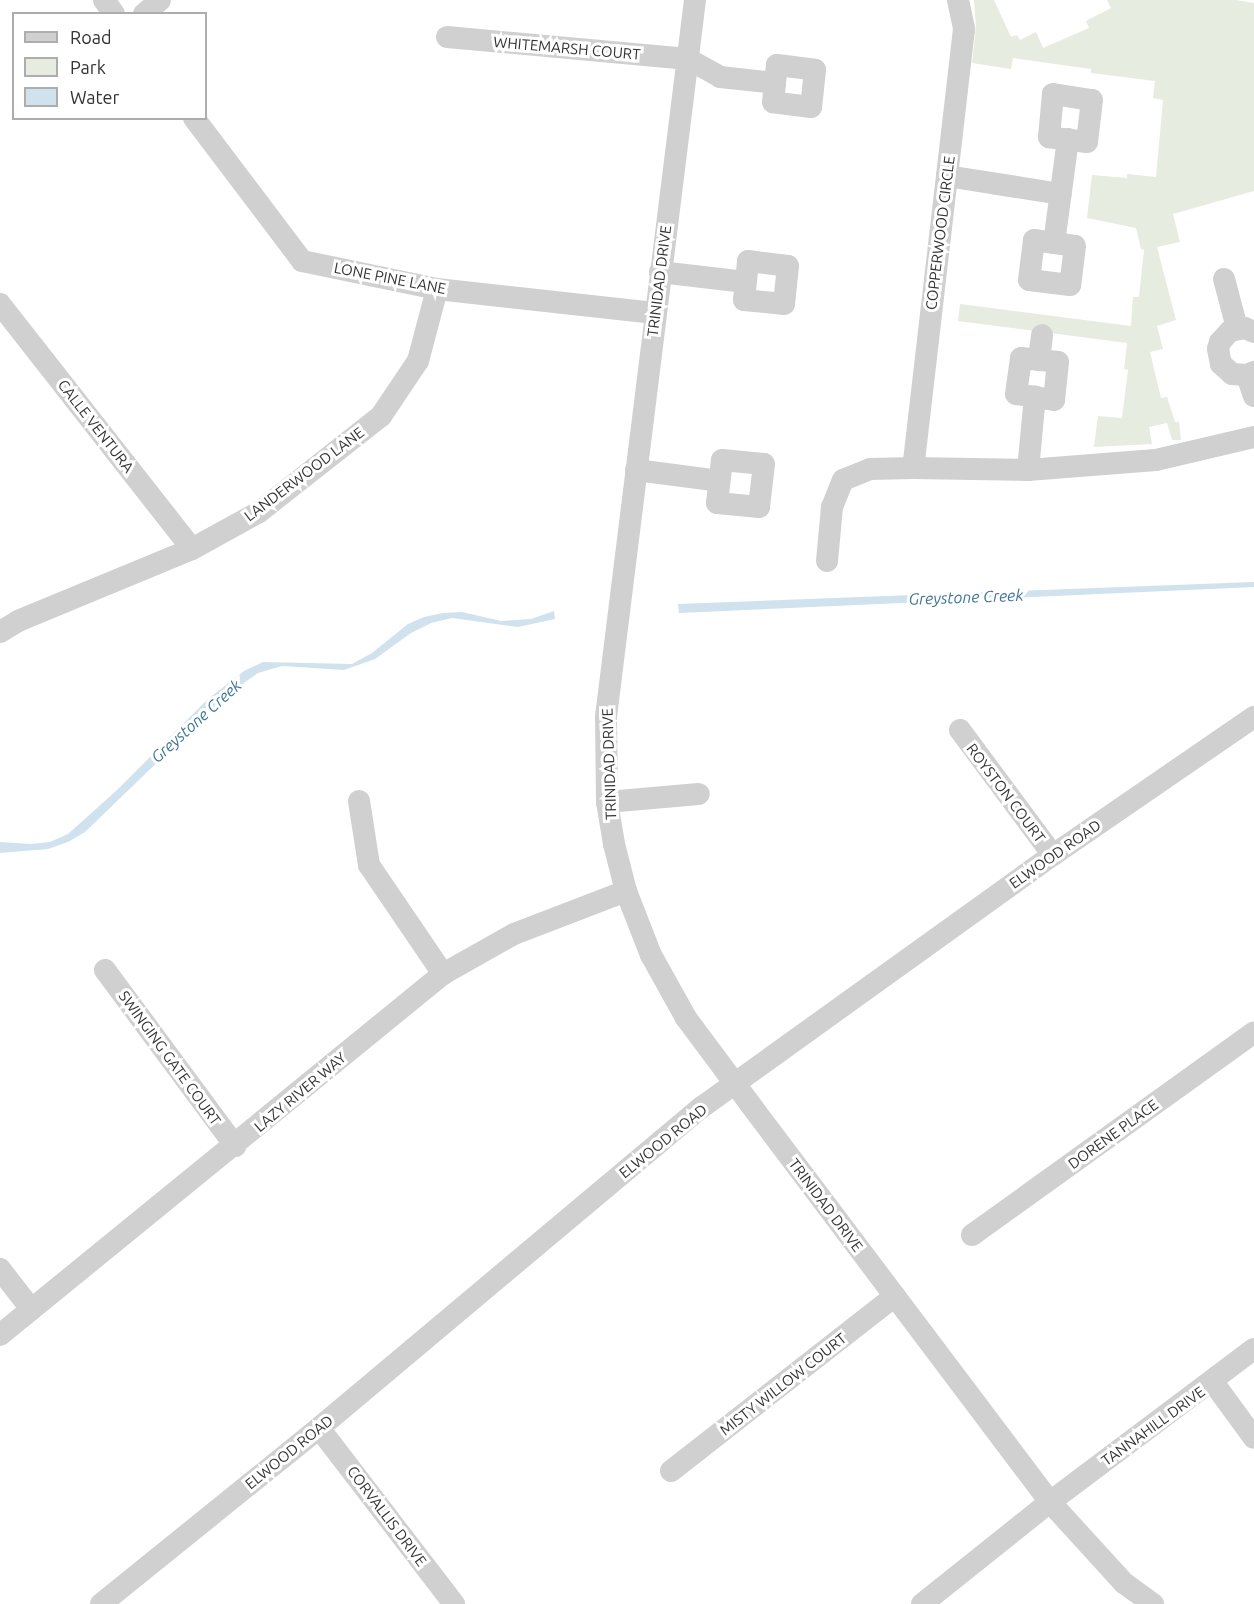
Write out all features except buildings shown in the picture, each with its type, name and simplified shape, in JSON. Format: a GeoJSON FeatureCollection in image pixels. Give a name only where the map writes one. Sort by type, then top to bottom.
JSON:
{"type":"FeatureCollection","features":[{"type":"Feature","properties":{"kind":"street"},"geometry":{"type":"LineString","coordinates":[[146,12],[160,0]]}},
{"type":"Feature","properties":{"kind":"street","name":"TRINIDAD DRIVE"},"geometry":{"type":"LineString","coordinates":[[695,0],[606,717],[607,801],[614,844],[626,891],[651,955],[686,1018],[1050,1502],[1124,1583],[1153,1604]]}},
{"type":"Feature","properties":{"kind":"street","name":"COPPERWOOD CIRCLE"},"geometry":{"type":"LineString","coordinates":[[913,468],[964,29],[958,0]]}},
{"type":"Feature","properties":{"kind":"street","name":"WHITEMARSH COURT"},"geometry":{"type":"LineString","coordinates":[[447,37],[688,58]]}},
{"type":"Feature","properties":{"kind":"street"},"geometry":{"type":"LineString","coordinates":[[688,58],[720,77],[775,84]]}},
{"type":"Feature","properties":{"kind":"street","name":"LONE PINE LANE"},"geometry":{"type":"LineString","coordinates":[[196,120],[302,261],[437,289],[656,313]]}},
{"type":"Feature","properties":{"kind":"street"},"geometry":{"type":"LineString","coordinates":[[1054,243],[1068,139]]}},
{"type":"Feature","properties":{"kind":"street"},"geometry":{"type":"LineString","coordinates":[[947,177],[1061,194]]}},
{"type":"Feature","properties":{"kind":"street"},"geometry":{"type":"LineString","coordinates":[[660,272],[746,282]]}},
{"type":"Feature","properties":{"kind":"street"},"geometry":{"type":"LineString","coordinates":[[1224,279],[1246,330],[1230,331],[1220,342],[1218,357],[1226,370],[1252,381]]}},
{"type":"Feature","properties":{"kind":"street","name":"LANDERWOOD LANE"},"geometry":{"type":"LineString","coordinates":[[0,632],[18,621],[192,549],[260,512],[381,416],[418,361],[437,289]]}},
{"type":"Feature","properties":{"kind":"street","name":"CALLE VENTURA"},"geometry":{"type":"LineString","coordinates":[[0,304],[192,549]]}},
{"type":"Feature","properties":{"kind":"street"},"geometry":{"type":"LineString","coordinates":[[1028,470],[1035,396],[1054,400],[1058,362],[1039,360],[1042,335]]}},
{"type":"Feature","properties":{"kind":"street"},"geometry":{"type":"LineString","coordinates":[[827,561],[832,507],[843,480],[870,468],[1028,470],[1156,460],[1254,437]]}},
{"type":"Feature","properties":{"kind":"street"},"geometry":{"type":"LineString","coordinates":[[636,470],[719,481]]}},
{"type":"Feature","properties":{"kind":"street","name":"ELWOOD ROAD"},"geometry":{"type":"LineString","coordinates":[[101,1604],[319,1428],[702,1107],[736,1085],[1053,855],[1254,717]]}},
{"type":"Feature","properties":{"kind":"street","name":"ROYSTON COURT"},"geometry":{"type":"LineString","coordinates":[[960,730],[1053,855]]}},
{"type":"Feature","properties":{"kind":"street"},"geometry":{"type":"LineString","coordinates":[[607,801],[699,794]]}},
{"type":"Feature","properties":{"kind":"street"},"geometry":{"type":"LineString","coordinates":[[359,801],[369,866],[443,974]]}},
{"type":"Feature","properties":{"kind":"street","name":"LAZY RIVER WAY"},"geometry":{"type":"LineString","coordinates":[[0,1335],[235,1146],[443,974],[514,934],[626,891]]}},
{"type":"Feature","properties":{"kind":"street","name":"SWINGING GATE COURT"},"geometry":{"type":"LineString","coordinates":[[105,970],[235,1146]]}},
{"type":"Feature","properties":{"kind":"street","name":"DORENE PLACE"},"geometry":{"type":"LineString","coordinates":[[972,1235],[1254,1032]]}},
{"type":"Feature","properties":{"kind":"street"},"geometry":{"type":"LineString","coordinates":[[0,1269],[31,1309]]}},
{"type":"Feature","properties":{"kind":"street","name":"MISTY WILLOW COURT"},"geometry":{"type":"LineString","coordinates":[[671,1471],[895,1296]]}},
{"type":"Feature","properties":{"kind":"street","name":"TANNAHILL DRIVE"},"geometry":{"type":"LineString","coordinates":[[922,1604],[1050,1502],[1213,1382],[1254,1349]]}},
{"type":"Feature","properties":{"kind":"street"},"geometry":{"type":"LineString","coordinates":[[1213,1382],[1254,1438]]}},
{"type":"Feature","properties":{"kind":"street","name":"CORVALLIS DRIVE"},"geometry":{"type":"LineString","coordinates":[[319,1428],[454,1604]]}},
{"type":"Feature","properties":{"kind":"green space"},"geometry":{"type":"Polygon","coordinates":[[[974,0],[994,0],[1011,37],[1017,35],[1020,40],[1036,32],[1043,48],[1089,28],[1086,21],[1111,8],[1107,0],[1236,0],[1254,3],[1254,191],[1173,214],[1180,242],[1157,247],[1176,320],[1157,326],[1163,349],[1150,352],[1161,398],[1167,397],[1175,422],[1179,422],[1181,440],[1172,440],[1167,423],[1149,427],[1152,444],[1094,447],[1098,416],[1122,418],[1128,370],[1124,369],[1127,343],[958,321],[960,304],[1131,326],[1133,297],[1139,297],[1144,250],[1141,249],[1136,228],[1087,218],[1092,175],[1127,178],[1127,174],[1156,177],[1163,100],[1153,98],[1155,81],[1091,73],[1091,69],[1013,58],[1011,69],[972,63],[976,27],[974,0]]]}},
{"type":"Feature","properties":{"kind":"water","name":"Greystone Creek"},"geometry":{"type":"Polygon","coordinates":[[[1254,582],[1254,587],[679,613],[678,604],[1254,582]]]}},
{"type":"Feature","properties":{"kind":"water","name":"Greystone Creek"},"geometry":{"type":"Polygon","coordinates":[[[554,611],[555,619],[518,627],[452,618],[431,623],[411,633],[375,659],[344,670],[282,666],[258,673],[228,694],[85,832],[68,842],[48,849],[0,853],[0,842],[31,844],[50,842],[68,834],[116,791],[208,699],[244,671],[263,662],[352,664],[372,653],[408,624],[424,617],[462,612],[501,621],[531,619],[554,611]]]}}]}
